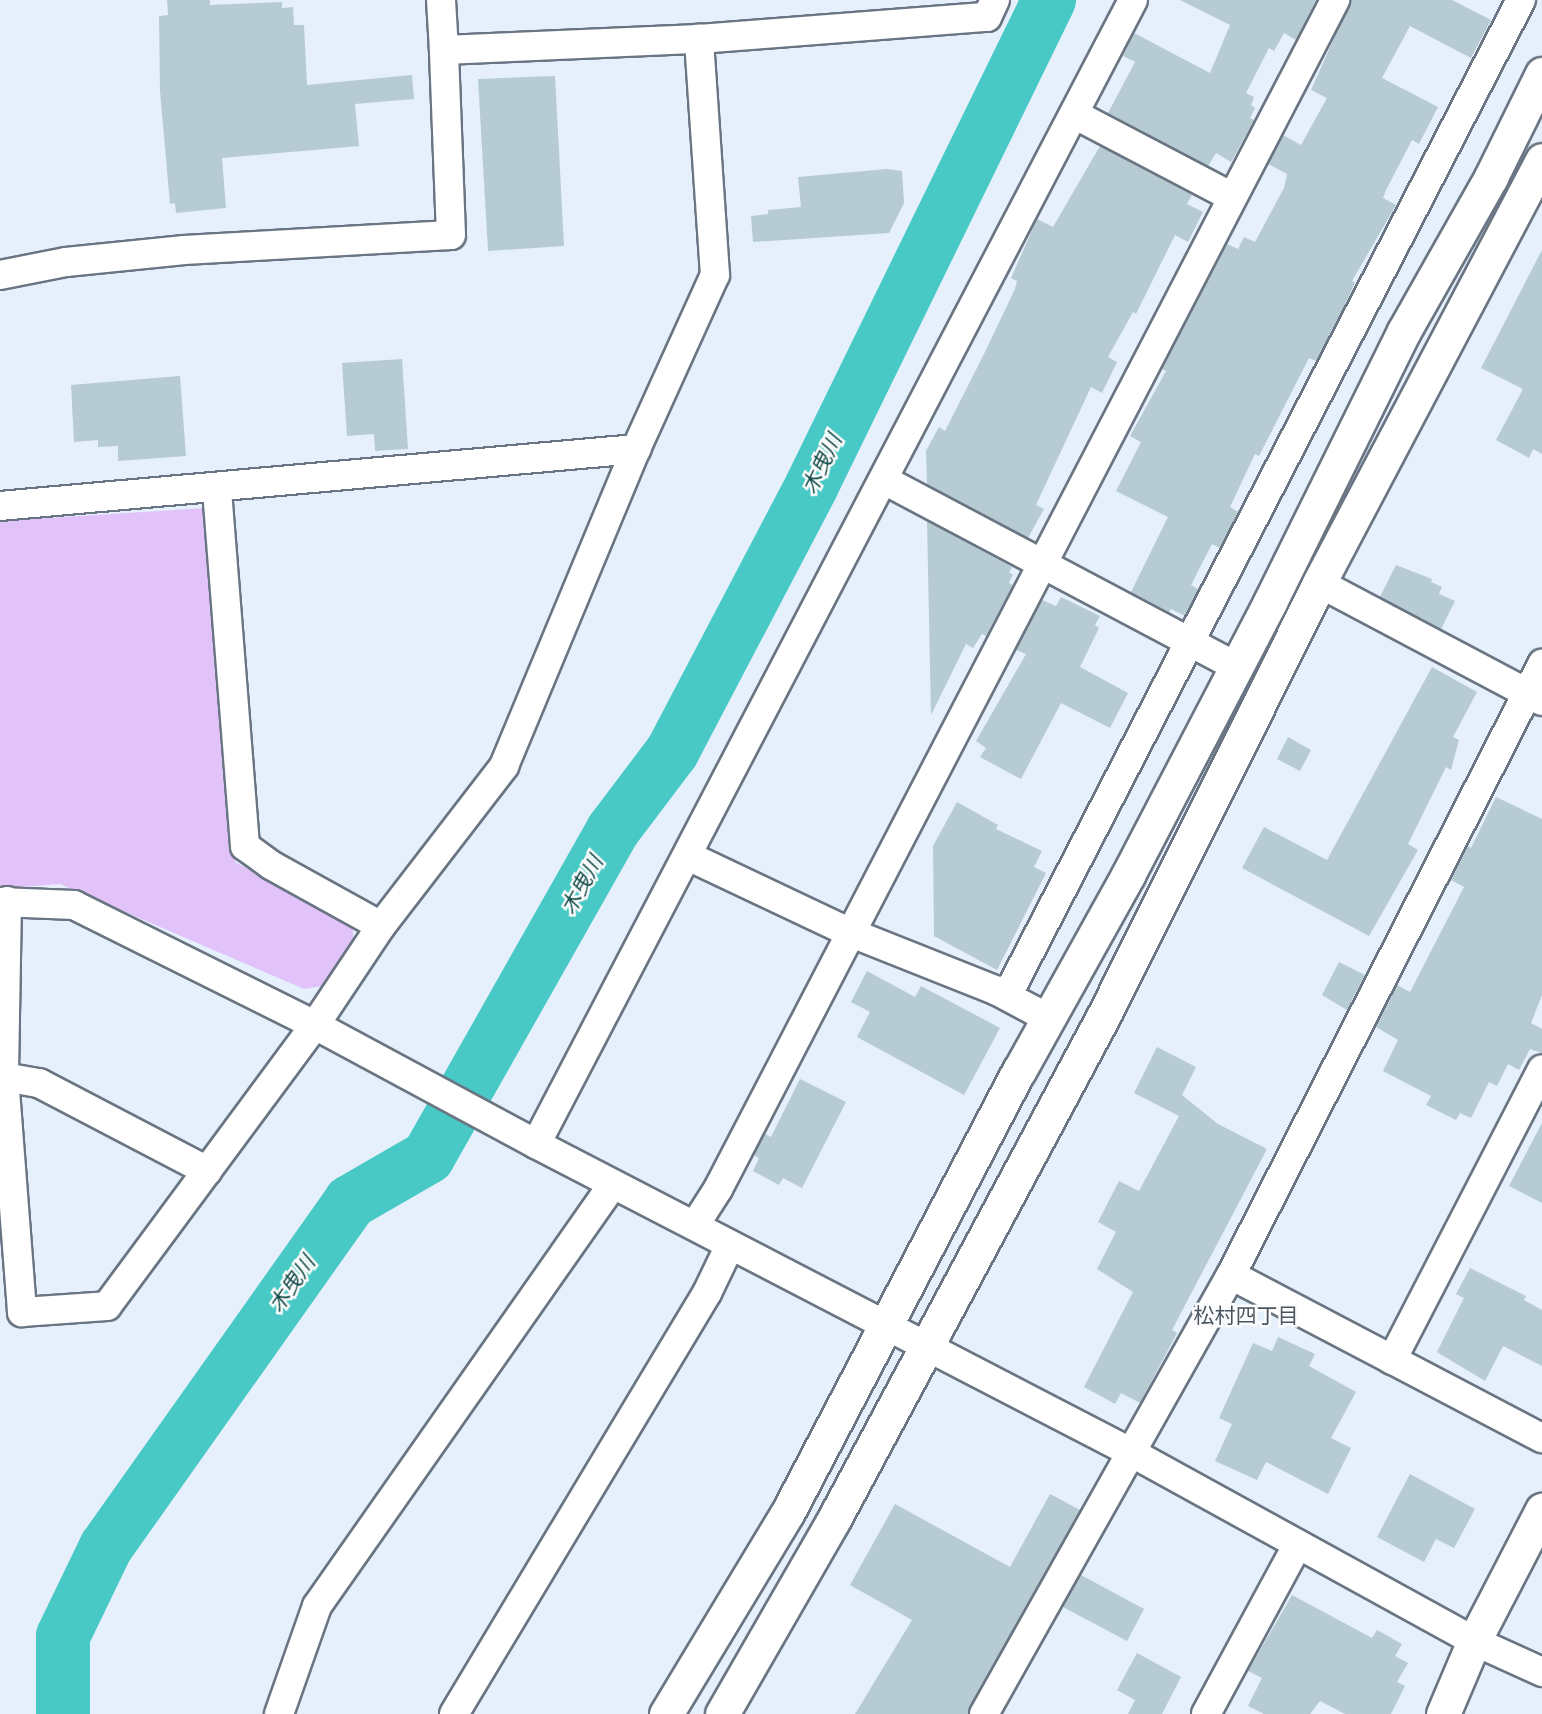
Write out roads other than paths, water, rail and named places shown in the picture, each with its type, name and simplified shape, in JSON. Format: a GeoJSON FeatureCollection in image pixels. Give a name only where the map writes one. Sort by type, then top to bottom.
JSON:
{"type":"FeatureCollection","features":[{"type":"Feature","properties":{"kind":"street"},"geometry":{"type":"LineString","coordinates":[[0,275],[66,262],[184,250],[451,235],[441,0]]}},
{"type":"Feature","properties":{"kind":"street"},"geometry":{"type":"LineString","coordinates":[[444,50],[699,39],[987,17],[995,0]]}},
{"type":"Feature","properties":{"kind":"street"},"geometry":{"type":"LineString","coordinates":[[536,1144],[1133,0]]}},
{"type":"Feature","properties":{"kind":"street"},"geometry":{"type":"LineString","coordinates":[[694,1225],[718,1189],[849,932],[1335,0]]}},
{"type":"Feature","properties":{"kind":"street"},"geometry":{"type":"LineString","coordinates":[[997,991],[1010,990],[1036,946],[1521,0]]}},
{"type":"Feature","properties":{"kind":"street"},"geometry":{"type":"LineString","coordinates":[[699,39],[715,275],[636,449],[504,766],[381,926],[315,1025],[107,1306],[22,1312],[4,1077],[4,902],[74,905],[315,1025],[536,1144],[1134,1454],[1474,1641],[1542,1672]]}},
{"type":"Feature","properties":{"kind":"street"},"geometry":{"type":"LineString","coordinates":[[666,1714],[788,1512],[885,1323],[1048,1018],[1128,875],[1404,331],[1491,177],[1542,74]]}},
{"type":"Feature","properties":{"kind":"street"},"geometry":{"type":"LineString","coordinates":[[1074,114],[1232,197]]}},
{"type":"Feature","properties":{"kind":"street"},"geometry":{"type":"LineString","coordinates":[[722,1714],[833,1521],[1105,1012],[1319,583],[1542,160]]}},
{"type":"Feature","properties":{"kind":"street"},"geometry":{"type":"LineString","coordinates":[[0,506],[217,488],[388,469],[636,449]]}},
{"type":"Feature","properties":{"kind":"street"},"geometry":{"type":"LineString","coordinates":[[884,480],[1043,561],[1236,666]]}},
{"type":"Feature","properties":{"kind":"street"},"geometry":{"type":"LineString","coordinates":[[217,488],[246,846],[271,865],[381,926]]}},
{"type":"Feature","properties":{"kind":"street"},"geometry":{"type":"LineString","coordinates":[[1319,583],[1535,696]]}},
{"type":"Feature","properties":{"kind":"street"},"geometry":{"type":"LineString","coordinates":[[984,1714],[1134,1454],[1231,1275],[1535,696],[1542,664]]}},
{"type":"Feature","properties":{"kind":"street"},"geometry":{"type":"LineString","coordinates":[[688,856],[849,932],[997,991],[1048,1018]]}},
{"type":"Feature","properties":{"kind":"street"},"geometry":{"type":"LineString","coordinates":[[1392,1360],[1542,1069]]}},
{"type":"Feature","properties":{"kind":"street"},"geometry":{"type":"LineString","coordinates":[[4,1077],[39,1083],[207,1171]]}},
{"type":"Feature","properties":{"kind":"street"},"geometry":{"type":"LineString","coordinates":[[279,1714],[317,1606],[613,1184]]}},
{"type":"Feature","properties":{"kind":"street"},"geometry":{"type":"LineString","coordinates":[[454,1714],[707,1293],[730,1245]]}},
{"type":"Feature","properties":{"kind":"street"},"geometry":{"type":"LineString","coordinates":[[1231,1275],[1542,1438]]}},
{"type":"Feature","properties":{"kind":"street"},"geometry":{"type":"LineString","coordinates":[[1443,1714],[1474,1641],[1542,1510]]}},
{"type":"Feature","properties":{"kind":"street"},"geometry":{"type":"LineString","coordinates":[[1206,1714],[1298,1544]]}},
{"type":"Feature","properties":{"kind":"waterway","name":"木曳川"},"geometry":{"type":"LineString","coordinates":[[63,1714],[63,1636],[106,1547],[350,1202],[428,1157],[613,830],[672,752],[812,485],[1049,0]]}},
{"type":"Feature","properties":{"kind":"district","name":"松村四丁目"},"geometry":{"type":"Point","coordinates":[1246,1316]}}]}
